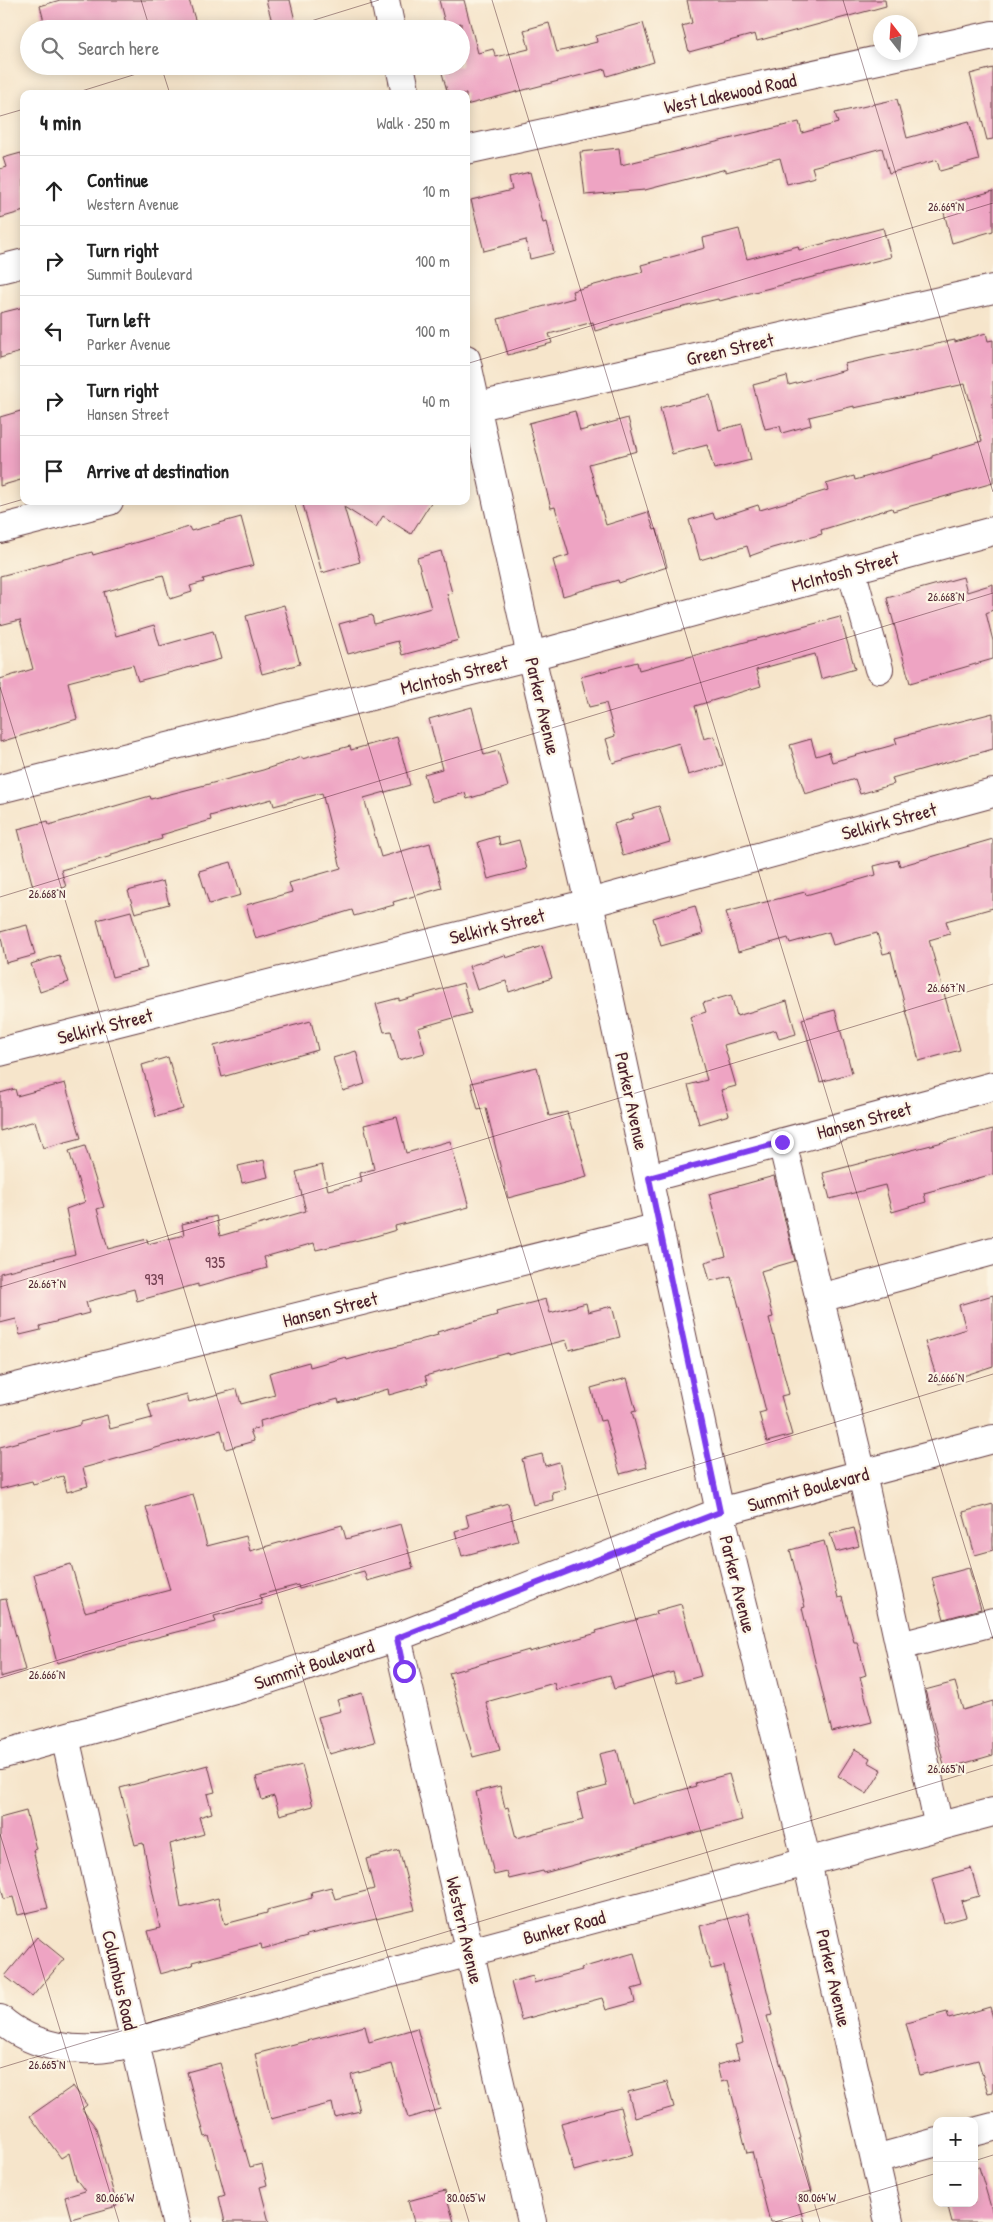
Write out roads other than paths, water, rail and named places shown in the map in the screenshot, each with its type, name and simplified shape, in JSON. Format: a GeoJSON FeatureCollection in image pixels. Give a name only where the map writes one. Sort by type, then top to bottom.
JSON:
{"type":"FeatureCollection","features":[{"type":"Feature","properties":{"kind":"street"},"geometry":{"type":"LineString","coordinates":[[385,0],[389,20]]}},
{"type":"Feature","properties":{"kind":"street","name":"West Lakewood Road"},"geometry":{"type":"LineString","coordinates":[[470,149],[993,35]]}},
{"type":"Feature","properties":{"kind":"street"},"geometry":{"type":"LineString","coordinates":[[402,75],[405,90]]}},
{"type":"Feature","properties":{"kind":"street"},"geometry":{"type":"LineString","coordinates":[[0,269],[20,264]]}},
{"type":"Feature","properties":{"kind":"street","name":"Green Street"},"geometry":{"type":"LineString","coordinates":[[472,408],[993,289]]}},
{"type":"Feature","properties":{"kind":"street","name":"Parker Avenue"},"geometry":{"type":"LineString","coordinates":[[470,392],[472,408],[590,902],[720,1512],[807,1862],[889,2222]]}},
{"type":"Feature","properties":{"kind":"street"},"geometry":{"type":"LineString","coordinates":[[0,529],[93,505]]}},
{"type":"Feature","properties":{"kind":"street","name":"McIntosh Street"},"geometry":{"type":"LineString","coordinates":[[0,789],[531,656],[993,532]]}},
{"type":"Feature","properties":{"kind":"street"},"geometry":{"type":"LineString","coordinates":[[852,569],[879,669]]}},
{"type":"Feature","properties":{"kind":"street","name":"Selkirk Street"},"geometry":{"type":"LineString","coordinates":[[0,1052],[590,902],[993,793]]}},
{"type":"Feature","properties":{"kind":"street","name":"Hansen Street"},"geometry":{"type":"LineString","coordinates":[[649,1178],[993,1086]]}},
{"type":"Feature","properties":{"kind":"street"},"geometry":{"type":"LineString","coordinates":[[782,1142],[862,1474],[939,1826]]}},
{"type":"Feature","properties":{"kind":"street","name":"Hansen Street"},"geometry":{"type":"LineString","coordinates":[[0,1391],[659,1227]]}},
{"type":"Feature","properties":{"kind":"street"},"geometry":{"type":"LineString","coordinates":[[820,1298],[993,1251]]}},
{"type":"Feature","properties":{"kind":"street","name":"Summit Boulevard"},"geometry":{"type":"LineString","coordinates":[[0,1755],[242,1688],[397,1638],[720,1512],[993,1439]]}},
{"type":"Feature","properties":{"kind":"street"},"geometry":{"type":"LineString","coordinates":[[900,1646],[993,1622]]}},
{"type":"Feature","properties":{"kind":"street","name":"Western Avenue"},"geometry":{"type":"LineString","coordinates":[[397,1638],[532,2222]]}},
{"type":"Feature","properties":{"kind":"street","name":"Columbus Road"},"geometry":{"type":"LineString","coordinates":[[65,1737],[176,2222]]}},
{"type":"Feature","properties":{"kind":"street","name":"Bunker Road"},"geometry":{"type":"LineString","coordinates":[[0,2019],[22,2034],[53,2046],[69,2049],[103,2049],[993,1812]]}},
{"type":"Feature","properties":{"kind":"street"},"geometry":{"type":"LineString","coordinates":[[978,2131],[993,2127]]}},
{"type":"Feature","properties":{"kind":"street"},"geometry":{"type":"LineString","coordinates":[[875,2159],[933,2143]]}}]}
